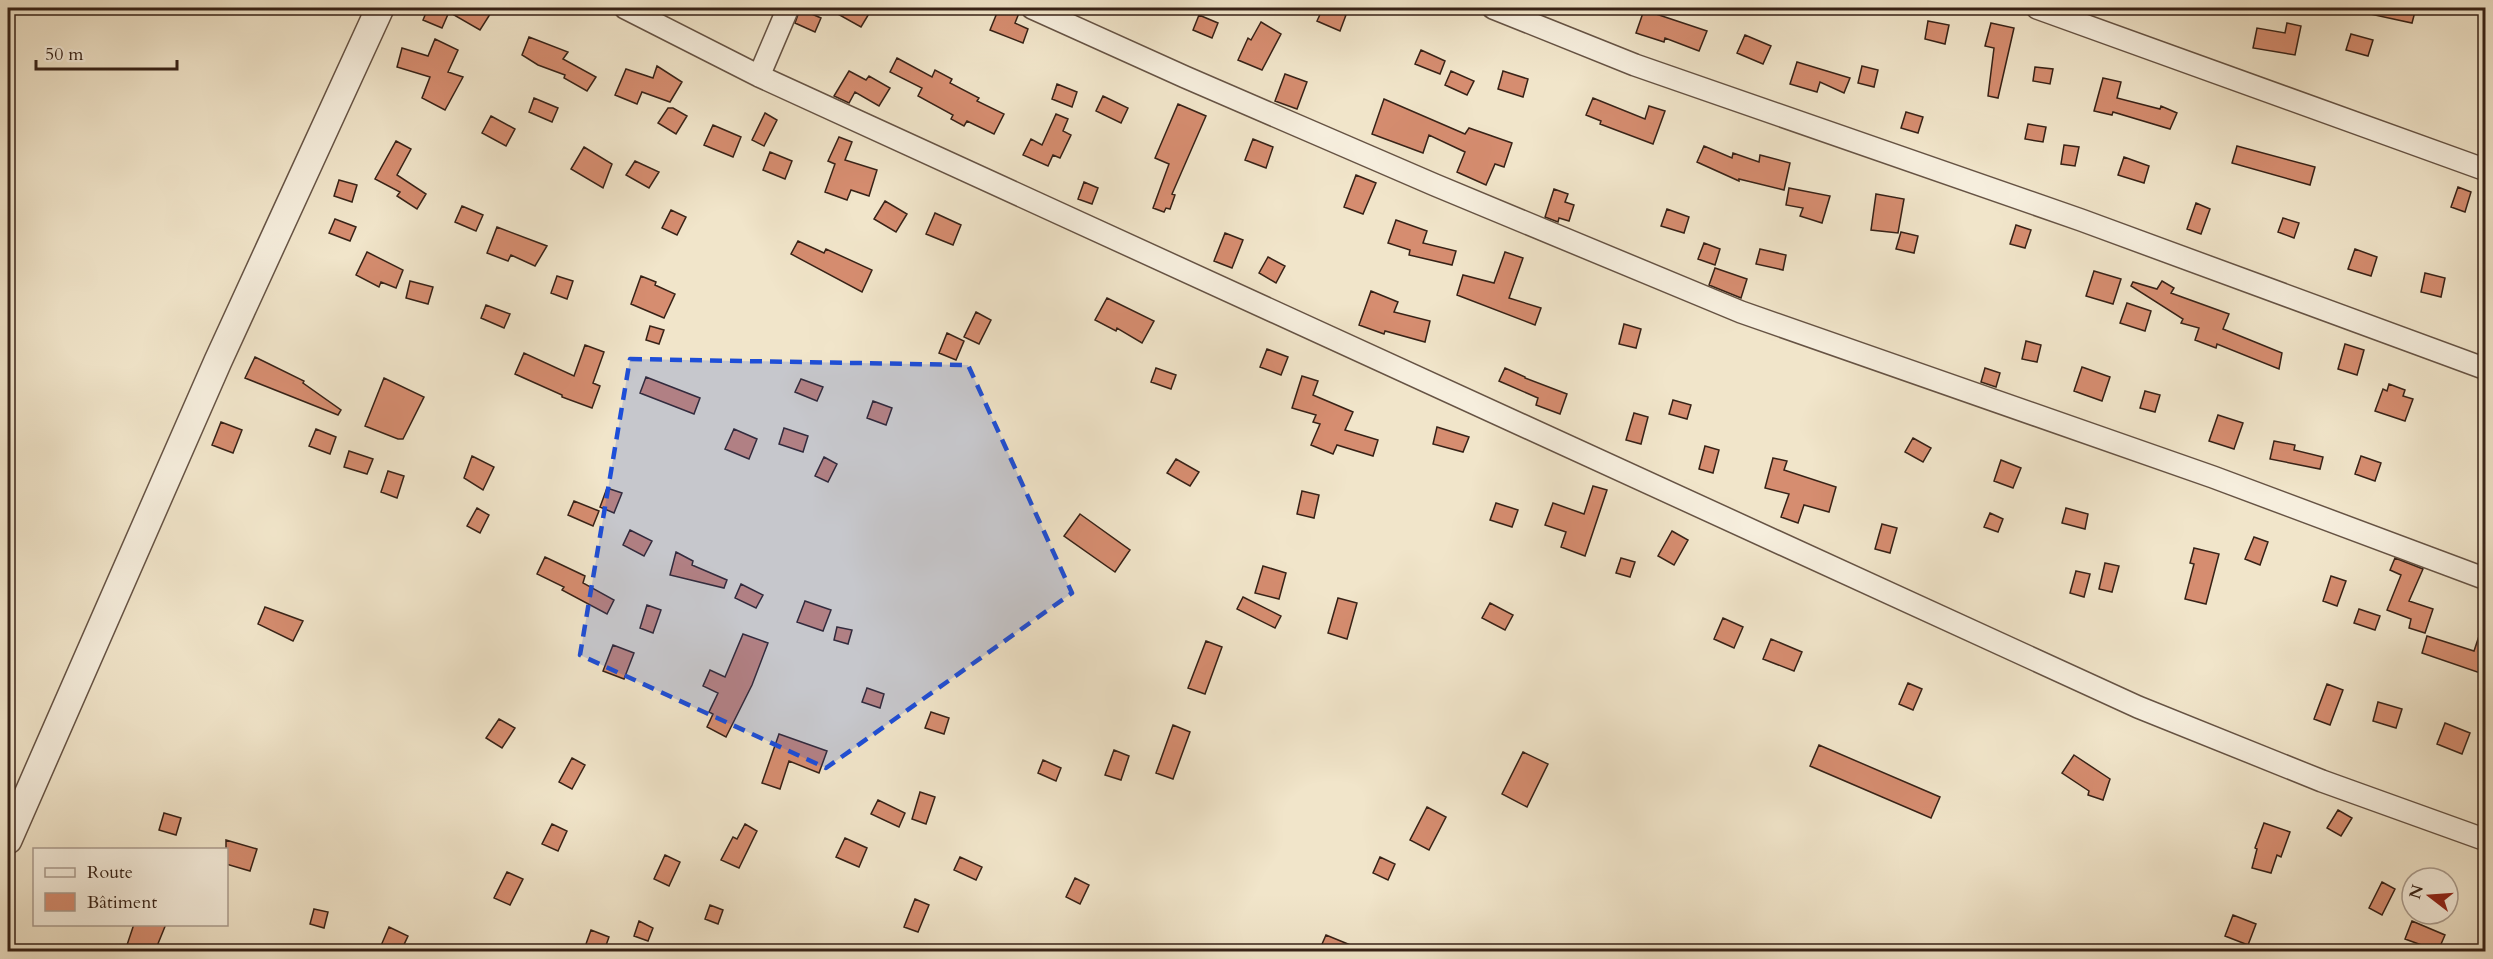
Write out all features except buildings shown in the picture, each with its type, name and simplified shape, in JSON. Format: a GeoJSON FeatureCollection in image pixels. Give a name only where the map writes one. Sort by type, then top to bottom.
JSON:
{"type":"FeatureCollection","features":[{"type":"Feature","properties":{"kind":"street"},"geometry":{"type":"LineString","coordinates":[[8,840],[218,361],[380,8]]}},
{"type":"Feature","properties":{"kind":"street"},"geometry":{"type":"LineString","coordinates":[[625,8],[759,76],[2138,706],[2322,781],[2486,840]]}},
{"type":"Feature","properties":{"kind":"street"},"geometry":{"type":"LineString","coordinates":[[759,76],[788,8]]}},
{"type":"Feature","properties":{"kind":"street"},"geometry":{"type":"LineString","coordinates":[[1032,8],[1392,166],[1741,312],[2213,477],[2486,579]]}},
{"type":"Feature","properties":{"kind":"street"},"geometry":{"type":"LineString","coordinates":[[1493,8],[1635,65],[2081,220],[2486,369]]}},
{"type":"Feature","properties":{"kind":"street"},"geometry":{"type":"LineString","coordinates":[[2037,8],[2486,170]]}},
{"type":"Feature","properties":{"kind":"highlighted area"},"geometry":{"type":"Polygon","coordinates":[[[630,359],[968,365],[1072,593],[826,768],[580,655],[630,359]]]}}]}
